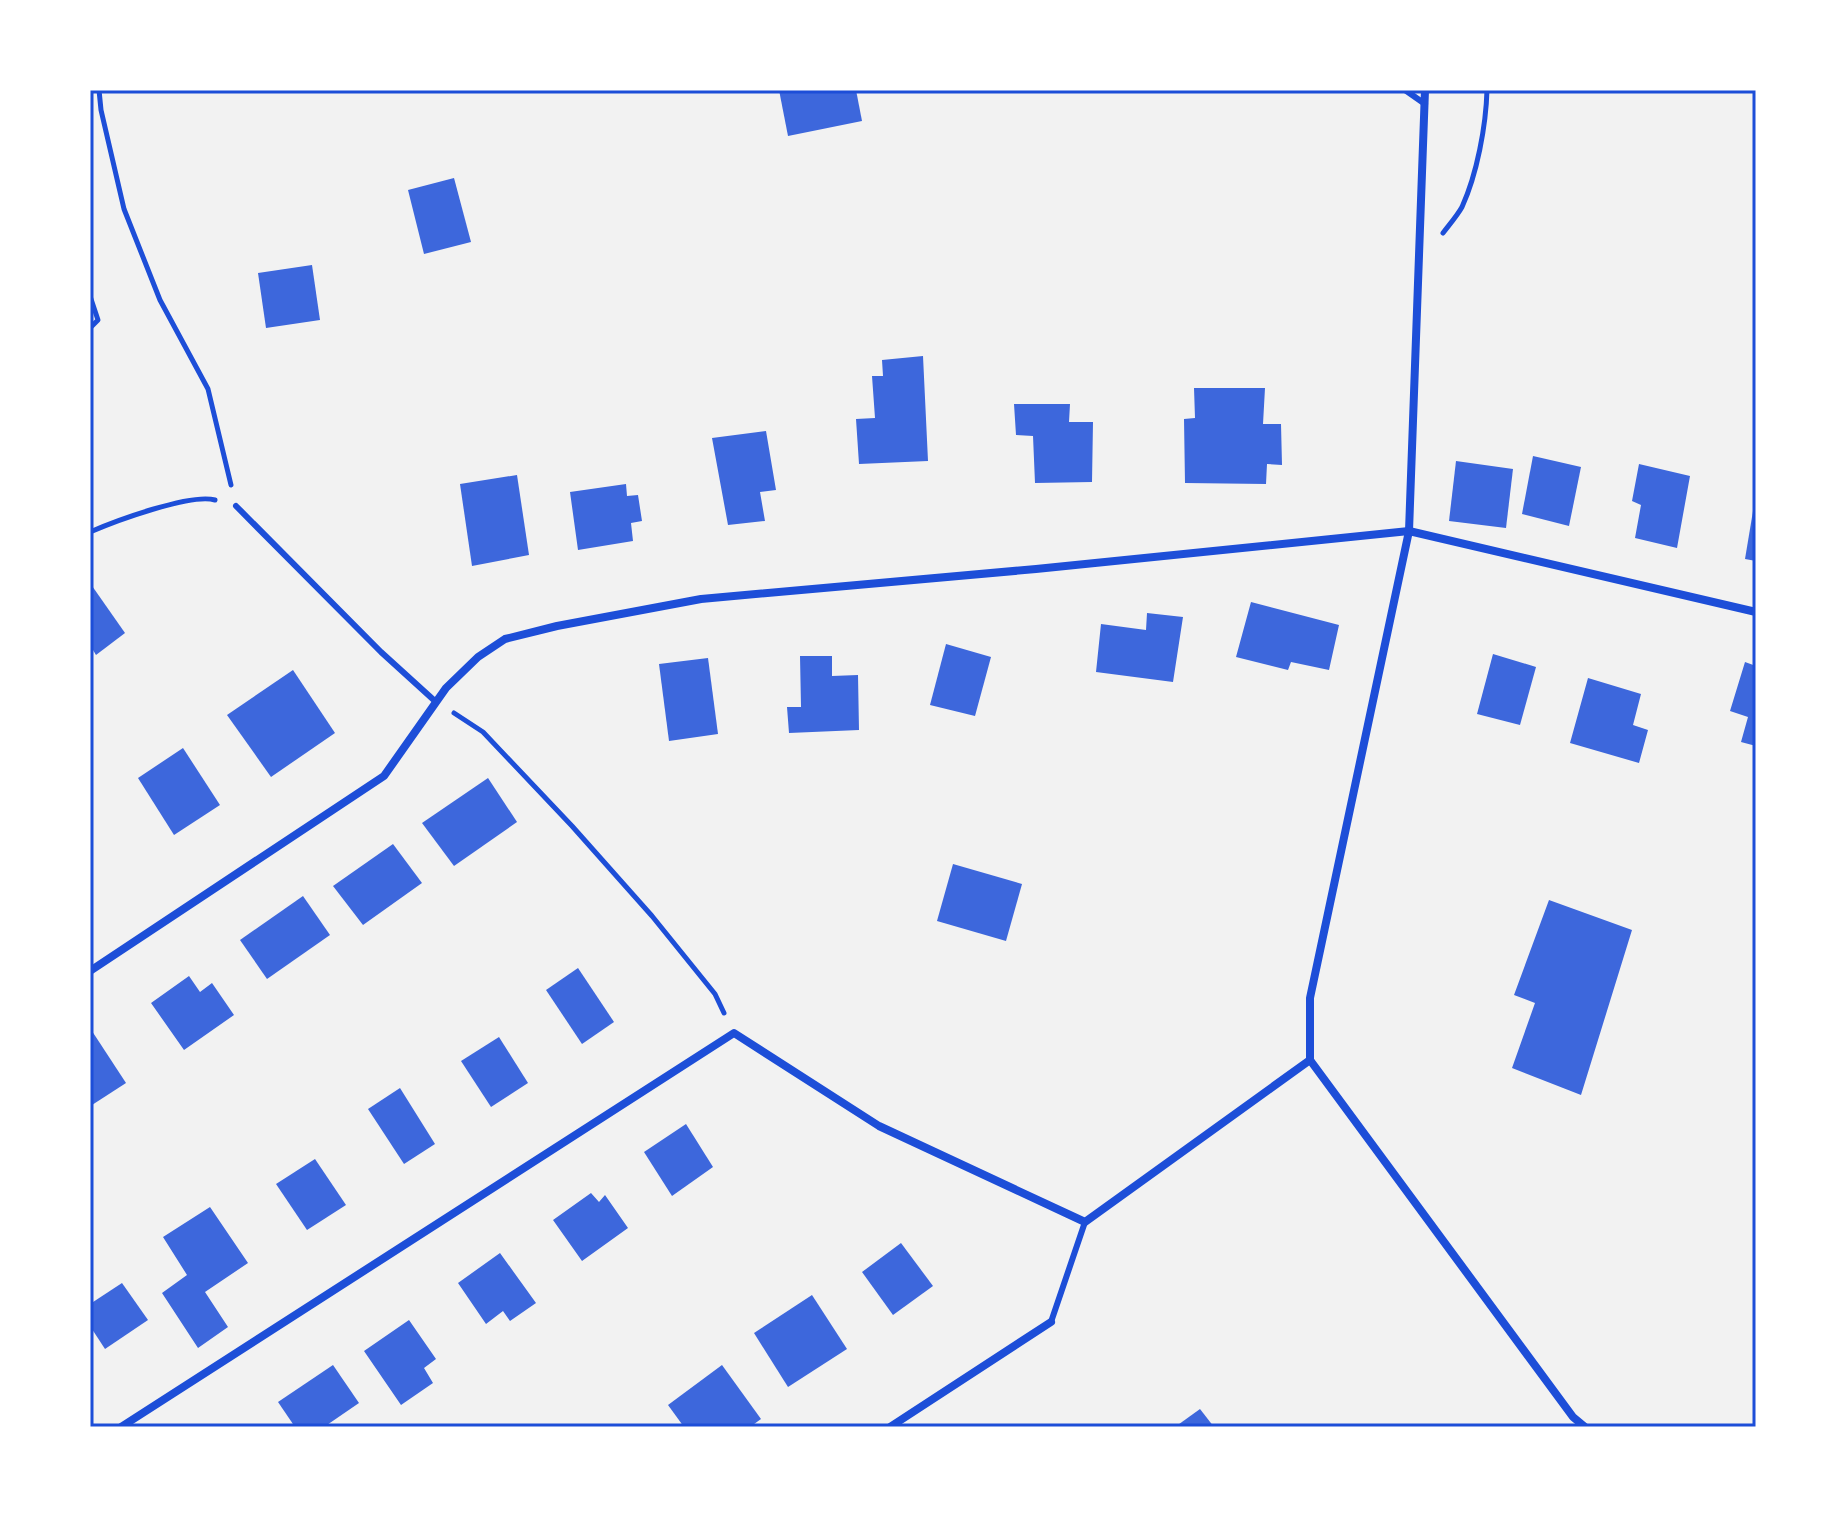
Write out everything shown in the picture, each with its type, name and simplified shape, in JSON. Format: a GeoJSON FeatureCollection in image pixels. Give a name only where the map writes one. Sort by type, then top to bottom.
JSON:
{"type":"FeatureCollection","features":[{"type":"Feature","properties":{"kind":"street"},"geometry":{"type":"LineString","coordinates":[[1425,90],[1409,531],[1310,998],[1310,1060],[1573,1417],[1585,1427]]}},
{"type":"Feature","properties":{"kind":"street"},"geometry":{"type":"LineString","coordinates":[[90,971],[384,776],[446,688],[478,657],[505,639],[557,626],[701,599],[1051,568],[1409,531],[1756,612]]}},
{"type":"Feature","properties":{"kind":"street"},"geometry":{"type":"LineString","coordinates":[[121,1427],[734,1033],[879,1126],[1085,1222],[1310,1060]]}},
{"type":"Feature","properties":{"kind":"street"},"geometry":{"type":"LineString","coordinates":[[890,1427],[1051,1322]]}},
{"type":"Feature","properties":{"kind":"lane"},"geometry":{"type":"LineString","coordinates":[[1405,90],[1425,104]]}},
{"type":"Feature","properties":{"kind":"lane"},"geometry":{"type":"LineString","coordinates":[[236,506],[381,652],[436,702]]}},
{"type":"Feature","properties":{"kind":"lane"},"geometry":{"type":"LineString","coordinates":[[1051,1322],[1085,1222]]}},
{"type":"Feature","properties":{"kind":"path"},"geometry":{"type":"LineString","coordinates":[[99,90],[124,209],[160,300],[208,389],[236,506]]}},
{"type":"Feature","properties":{"kind":"path"},"geometry":{"type":"LineString","coordinates":[[1420,240],[1442,234],[1461,210],[1486,118],[1487,90]]}},
{"type":"Feature","properties":{"kind":"path"},"geometry":{"type":"LineString","coordinates":[[90,296],[98,320],[90,328]]}},
{"type":"Feature","properties":{"kind":"path"},"geometry":{"type":"LineString","coordinates":[[90,532],[163,507],[206,497],[236,506]]}},
{"type":"Feature","properties":{"kind":"path"},"geometry":{"type":"LineString","coordinates":[[436,702],[483,732],[572,826],[652,916],[715,994],[734,1033]]}},
{"type":"Feature","properties":{"kind":"building"},"geometry":{"type":"Polygon","coordinates":[[[779,90],[856,90],[862,121],[788,136],[779,90]]]}},
{"type":"Feature","properties":{"kind":"building"},"geometry":{"type":"Polygon","coordinates":[[[454,178],[471,242],[424,254],[408,190],[454,178]]]}},
{"type":"Feature","properties":{"kind":"building"},"geometry":{"type":"Polygon","coordinates":[[[312,265],[320,320],[266,328],[258,273],[312,265]]]}},
{"type":"Feature","properties":{"kind":"building"},"geometry":{"type":"Polygon","coordinates":[[[923,356],[928,461],[859,464],[856,419],[875,418],[872,376],[883,376],[882,360],[923,356]]]}},
{"type":"Feature","properties":{"kind":"building"},"geometry":{"type":"Polygon","coordinates":[[[1194,388],[1265,388],[1263,424],[1281,424],[1282,465],[1267,464],[1266,484],[1185,483],[1184,419],[1195,418],[1194,388]]]}},
{"type":"Feature","properties":{"kind":"building"},"geometry":{"type":"Polygon","coordinates":[[[1014,404],[1070,404],[1069,422],[1093,422],[1092,482],[1035,483],[1033,436],[1016,435],[1014,404]]]}},
{"type":"Feature","properties":{"kind":"building"},"geometry":{"type":"Polygon","coordinates":[[[766,431],[776,490],[760,492],[765,521],[728,525],[712,438],[766,431]]]}},
{"type":"Feature","properties":{"kind":"building"},"geometry":{"type":"Polygon","coordinates":[[[1533,456],[1581,467],[1569,526],[1522,514],[1533,456]]]}},
{"type":"Feature","properties":{"kind":"building"},"geometry":{"type":"Polygon","coordinates":[[[1456,461],[1513,469],[1506,528],[1449,521],[1456,461]]]}},
{"type":"Feature","properties":{"kind":"building"},"geometry":{"type":"Polygon","coordinates":[[[1639,464],[1690,476],[1677,548],[1635,538],[1641,505],[1632,501],[1639,464]]]}},
{"type":"Feature","properties":{"kind":"building"},"geometry":{"type":"Polygon","coordinates":[[[517,475],[529,555],[472,566],[460,484],[517,475]]]}},
{"type":"Feature","properties":{"kind":"building"},"geometry":{"type":"Polygon","coordinates":[[[626,484],[627,496],[638,495],[642,521],[631,523],[633,541],[578,550],[570,492],[626,484]]]}},
{"type":"Feature","properties":{"kind":"building"},"geometry":{"type":"Polygon","coordinates":[[[1756,505],[1756,561],[1745,559],[1756,505]]]}},
{"type":"Feature","properties":{"kind":"building"},"geometry":{"type":"Polygon","coordinates":[[[90,583],[125,633],[96,655],[90,645],[90,583]]]}},
{"type":"Feature","properties":{"kind":"building"},"geometry":{"type":"Polygon","coordinates":[[[1251,602],[1339,625],[1329,670],[1291,662],[1288,670],[1236,657],[1251,602]]]}},
{"type":"Feature","properties":{"kind":"building"},"geometry":{"type":"Polygon","coordinates":[[[1147,613],[1183,617],[1173,682],[1096,672],[1101,624],[1146,630],[1147,613]]]}},
{"type":"Feature","properties":{"kind":"building"},"geometry":{"type":"Polygon","coordinates":[[[946,644],[991,657],[975,716],[930,705],[946,644]]]}},
{"type":"Feature","properties":{"kind":"building"},"geometry":{"type":"Polygon","coordinates":[[[1493,654],[1536,667],[1520,725],[1477,714],[1493,654]]]}},
{"type":"Feature","properties":{"kind":"building"},"geometry":{"type":"Polygon","coordinates":[[[800,656],[832,656],[832,676],[858,675],[859,730],[789,733],[787,707],[801,707],[800,656]]]}},
{"type":"Feature","properties":{"kind":"building"},"geometry":{"type":"Polygon","coordinates":[[[708,658],[718,734],[669,741],[659,664],[708,658]]]}},
{"type":"Feature","properties":{"kind":"building"},"geometry":{"type":"Polygon","coordinates":[[[1745,662],[1756,666],[1756,746],[1741,742],[1748,717],[1730,711],[1745,662]]]}},
{"type":"Feature","properties":{"kind":"building"},"geometry":{"type":"Polygon","coordinates":[[[293,670],[335,733],[271,777],[227,715],[293,670]]]}},
{"type":"Feature","properties":{"kind":"building"},"geometry":{"type":"Polygon","coordinates":[[[1588,678],[1641,694],[1633,725],[1648,730],[1639,763],[1570,743],[1588,678]]]}},
{"type":"Feature","properties":{"kind":"building"},"geometry":{"type":"Polygon","coordinates":[[[183,748],[220,805],[174,835],[138,778],[183,748]]]}},
{"type":"Feature","properties":{"kind":"building"},"geometry":{"type":"Polygon","coordinates":[[[488,778],[517,822],[454,866],[422,823],[488,778]]]}},
{"type":"Feature","properties":{"kind":"building"},"geometry":{"type":"Polygon","coordinates":[[[393,844],[422,883],[363,925],[333,886],[393,844]]]}},
{"type":"Feature","properties":{"kind":"building"},"geometry":{"type":"Polygon","coordinates":[[[953,864],[1022,884],[1006,941],[937,921],[953,864]]]}},
{"type":"Feature","properties":{"kind":"building"},"geometry":{"type":"Polygon","coordinates":[[[303,896],[330,935],[267,979],[240,940],[303,896]]]}},
{"type":"Feature","properties":{"kind":"building"},"geometry":{"type":"Polygon","coordinates":[[[1549,900],[1632,930],[1581,1095],[1512,1068],[1535,1003],[1514,995],[1549,900]]]}},
{"type":"Feature","properties":{"kind":"building"},"geometry":{"type":"Polygon","coordinates":[[[578,968],[614,1022],[582,1044],[546,990],[578,968]]]}},
{"type":"Feature","properties":{"kind":"building"},"geometry":{"type":"Polygon","coordinates":[[[189,976],[200,992],[212,983],[234,1015],[184,1050],[151,1003],[189,976]]]}},
{"type":"Feature","properties":{"kind":"building"},"geometry":{"type":"Polygon","coordinates":[[[90,1028],[126,1083],[92,1105],[90,1102],[90,1028]]]}},
{"type":"Feature","properties":{"kind":"building"},"geometry":{"type":"Polygon","coordinates":[[[499,1037],[528,1083],[491,1107],[461,1061],[499,1037]]]}},
{"type":"Feature","properties":{"kind":"building"},"geometry":{"type":"Polygon","coordinates":[[[400,1088],[435,1144],[404,1164],[368,1109],[400,1088]]]}},
{"type":"Feature","properties":{"kind":"building"},"geometry":{"type":"Polygon","coordinates":[[[686,1124],[713,1167],[672,1196],[644,1152],[686,1124]]]}},
{"type":"Feature","properties":{"kind":"building"},"geometry":{"type":"Polygon","coordinates":[[[315,1159],[346,1205],[307,1230],[276,1184],[315,1159]]]}},
{"type":"Feature","properties":{"kind":"building"},"geometry":{"type":"Polygon","coordinates":[[[591,1193],[599,1202],[605,1195],[628,1228],[582,1261],[553,1220],[591,1193]]]}},
{"type":"Feature","properties":{"kind":"building"},"geometry":{"type":"Polygon","coordinates":[[[210,1207],[248,1263],[205,1292],[228,1327],[198,1348],[162,1293],[187,1275],[163,1237],[210,1207]]]}},
{"type":"Feature","properties":{"kind":"building"},"geometry":{"type":"Polygon","coordinates":[[[901,1243],[933,1286],[893,1315],[862,1272],[901,1243]]]}},
{"type":"Feature","properties":{"kind":"building"},"geometry":{"type":"Polygon","coordinates":[[[500,1253],[536,1303],[510,1321],[503,1311],[486,1324],[458,1283],[500,1253]]]}},
{"type":"Feature","properties":{"kind":"building"},"geometry":{"type":"Polygon","coordinates":[[[122,1283],[148,1320],[105,1349],[90,1326],[90,1304],[122,1283]]]}},
{"type":"Feature","properties":{"kind":"building"},"geometry":{"type":"Polygon","coordinates":[[[812,1295],[847,1349],[788,1387],[754,1333],[812,1295]]]}},
{"type":"Feature","properties":{"kind":"building"},"geometry":{"type":"Polygon","coordinates":[[[409,1320],[436,1359],[424,1368],[433,1383],[401,1405],[364,1351],[409,1320]]]}},
{"type":"Feature","properties":{"kind":"building"},"geometry":{"type":"Polygon","coordinates":[[[333,1365],[359,1403],[324,1427],[295,1427],[278,1402],[333,1365]]]}},
{"type":"Feature","properties":{"kind":"building"},"geometry":{"type":"Polygon","coordinates":[[[722,1365],[761,1419],[750,1427],[684,1427],[668,1405],[722,1365]]]}},
{"type":"Feature","properties":{"kind":"building"},"geometry":{"type":"Polygon","coordinates":[[[1200,1409],[1214,1427],[1175,1427],[1200,1409]]]}}]}
